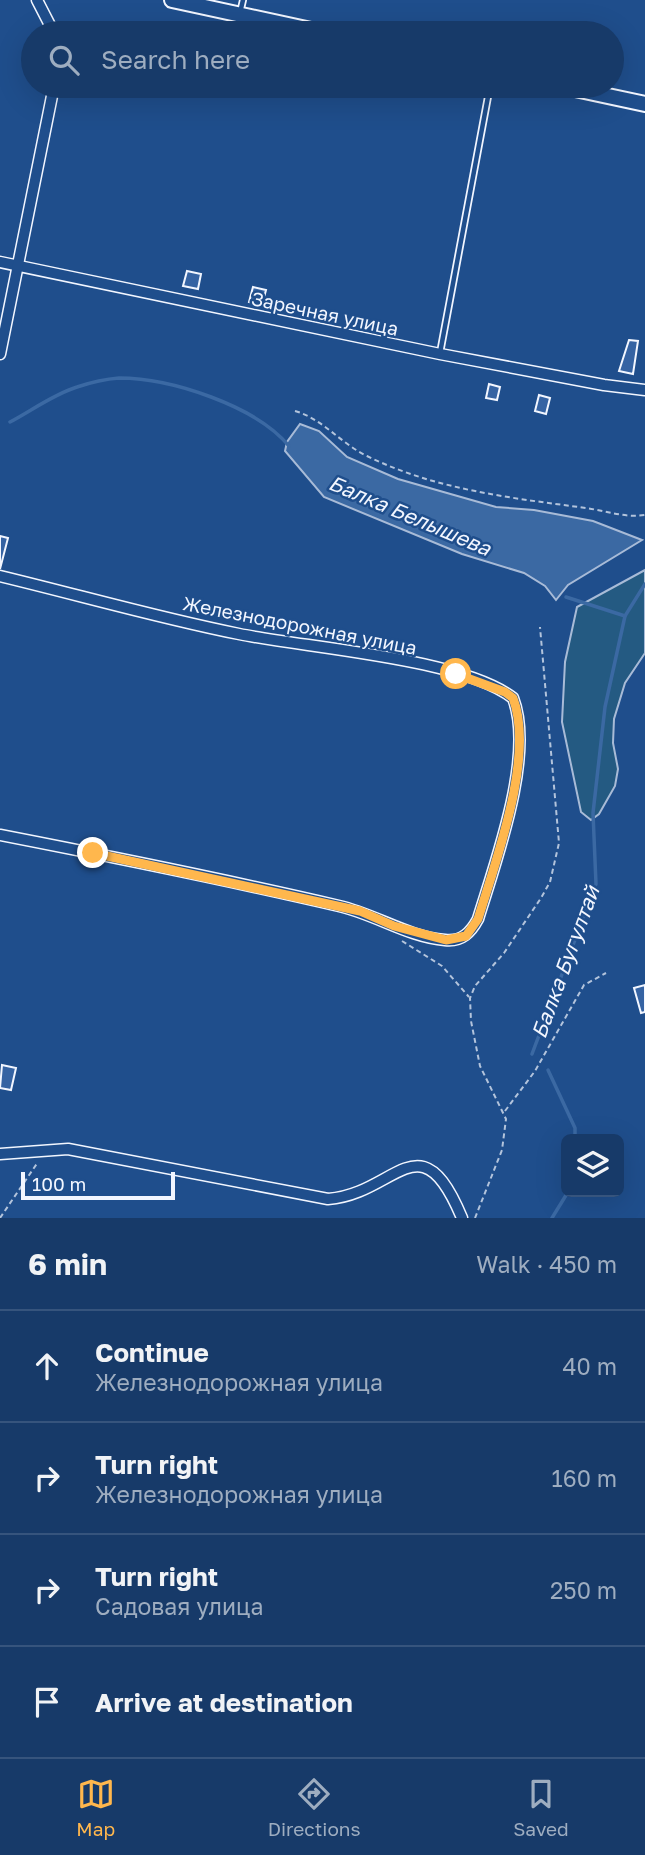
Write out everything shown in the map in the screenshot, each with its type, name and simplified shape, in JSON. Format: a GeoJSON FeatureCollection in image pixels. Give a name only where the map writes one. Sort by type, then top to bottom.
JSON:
{"type":"FeatureCollection","features":[{"type":"Feature","properties":{"kind":"street"},"geometry":{"type":"LineString","coordinates":[[37,0],[48,21]]}},
{"type":"Feature","properties":{"kind":"street"},"geometry":{"type":"LineString","coordinates":[[172,0],[242,7],[287,21]]}},
{"type":"Feature","properties":{"kind":"street"},"geometry":{"type":"LineString","coordinates":[[0,354],[52,98]]}},
{"type":"Feature","properties":{"kind":"street"},"geometry":{"type":"LineString","coordinates":[[617,98],[645,104]]}},
{"type":"Feature","properties":{"kind":"street","name":"Заречная улица"},"geometry":{"type":"LineString","coordinates":[[0,262],[440,354],[604,385],[645,390]]}},
{"type":"Feature","properties":{"kind":"street","name":"Железнодорожная улица"},"geometry":{"type":"LineString","coordinates":[[0,576],[238,634],[424,666],[485,684],[513,698],[518,715],[518,772],[478,919],[466,936],[446,940],[394,926]]}},
{"type":"Feature","properties":{"kind":"street"},"geometry":{"type":"LineString","coordinates":[[0,835],[294,895],[360,911],[394,926]]}},
{"type":"Feature","properties":{"kind":"street"},"geometry":{"type":"LineString","coordinates":[[0,1154],[51,1148],[108,1154],[328,1199],[352,1196],[407,1167],[426,1167],[443,1179],[462,1218]]}},
{"type":"Feature","properties":{"kind":"lane"},"geometry":{"type":"LineString","coordinates":[[440,354],[488,98]]}},
{"type":"Feature","properties":{"kind":"path"},"geometry":{"type":"LineString","coordinates":[[295,411],[313,416],[334,437],[367,456],[457,488],[536,503],[645,515]]}},
{"type":"Feature","properties":{"kind":"path"},"geometry":{"type":"LineString","coordinates":[[475,1218],[502,1150],[506,1131],[505,1111],[480,1066],[471,1021],[470,998],[475,986],[524,926],[541,898],[550,882],[559,843],[540,627]]}},
{"type":"Feature","properties":{"kind":"path"},"geometry":{"type":"LineString","coordinates":[[394,926],[404,944],[442,966],[470,998]]}},
{"type":"Feature","properties":{"kind":"path"},"geometry":{"type":"LineString","coordinates":[[505,1111],[535,1071],[584,985],[606,973]]}},
{"type":"Feature","properties":{"kind":"path"},"geometry":{"type":"LineString","coordinates":[[0,1217],[21,1183],[51,1148]]}},
{"type":"Feature","properties":{"kind":"shaded area"},"geometry":{"type":"Polygon","coordinates":[[[645,570],[645,653],[625,683],[614,719],[613,743],[618,769],[615,786],[599,814],[591,820],[581,812],[562,722],[565,662],[577,607],[645,570]]]}},
{"type":"Feature","properties":{"kind":"water"},"geometry":{"type":"Polygon","coordinates":[[[300,424],[319,431],[347,457],[398,479],[496,507],[534,510],[593,521],[642,540],[568,585],[556,600],[545,586],[524,573],[462,554],[324,497],[285,451],[287,442],[300,424]]]}},
{"type":"Feature","properties":{"kind":"building"},"geometry":{"type":"Polygon","coordinates":[[[187,271],[201,274],[198,289],[183,286],[187,271]]]}},
{"type":"Feature","properties":{"kind":"building"},"geometry":{"type":"Polygon","coordinates":[[[253,287],[266,290],[262,305],[249,302],[253,287]]]}},
{"type":"Feature","properties":{"kind":"building"},"geometry":{"type":"Polygon","coordinates":[[[629,340],[638,341],[633,374],[619,371],[629,340]]]}},
{"type":"Feature","properties":{"kind":"building"},"geometry":{"type":"Polygon","coordinates":[[[489,384],[500,387],[497,400],[486,398],[489,384]]]}},
{"type":"Feature","properties":{"kind":"building"},"geometry":{"type":"Polygon","coordinates":[[[539,395],[550,398],[546,414],[535,411],[539,395]]]}},
{"type":"Feature","properties":{"kind":"building"},"geometry":{"type":"Polygon","coordinates":[[[0,536],[8,538],[0,569],[0,536]]]}},
{"type":"Feature","properties":{"kind":"building"},"geometry":{"type":"Polygon","coordinates":[[[645,985],[645,1012],[641,1013],[634,988],[645,985]]]}},
{"type":"Feature","properties":{"kind":"building"},"geometry":{"type":"Polygon","coordinates":[[[2,1065],[16,1068],[11,1090],[0,1088],[2,1065]]]}},
{"type":"Feature","properties":{"kind":"waterway","name":"Балка Белышева"},"geometry":{"type":"LineString","coordinates":[[10,422],[51,398],[77,387],[119,378],[140,379],[187,389],[234,407],[256,418],[289,446]]}},
{"type":"Feature","properties":{"kind":"waterway","name":"Балка Бугултай"},"geometry":{"type":"LineString","coordinates":[[532,1054],[596,884],[593,813],[605,707],[625,616],[645,584]]}},
{"type":"Feature","properties":{"kind":"waterway","name":"Балка Белышева"},"geometry":{"type":"LineString","coordinates":[[566,597],[625,616]]}},
{"type":"Feature","properties":{"kind":"waterway","name":"Балка Бугултай"},"geometry":{"type":"LineString","coordinates":[[548,1070],[575,1128],[575,1134]]}},
{"type":"Feature","properties":{"kind":"waterway","name":"Балка Бугултай"},"geometry":{"type":"LineString","coordinates":[[552,1218],[565,1197]]}},
{"type":"Feature","properties":{"kind":"route"},"geometry":{"type":"LineString","coordinates":[[93,853],[360,911],[394,926],[432,937],[456,940],[466,936],[478,919],[514,789],[520,754],[518,715],[513,698],[505,692],[456,674]]}}]}
